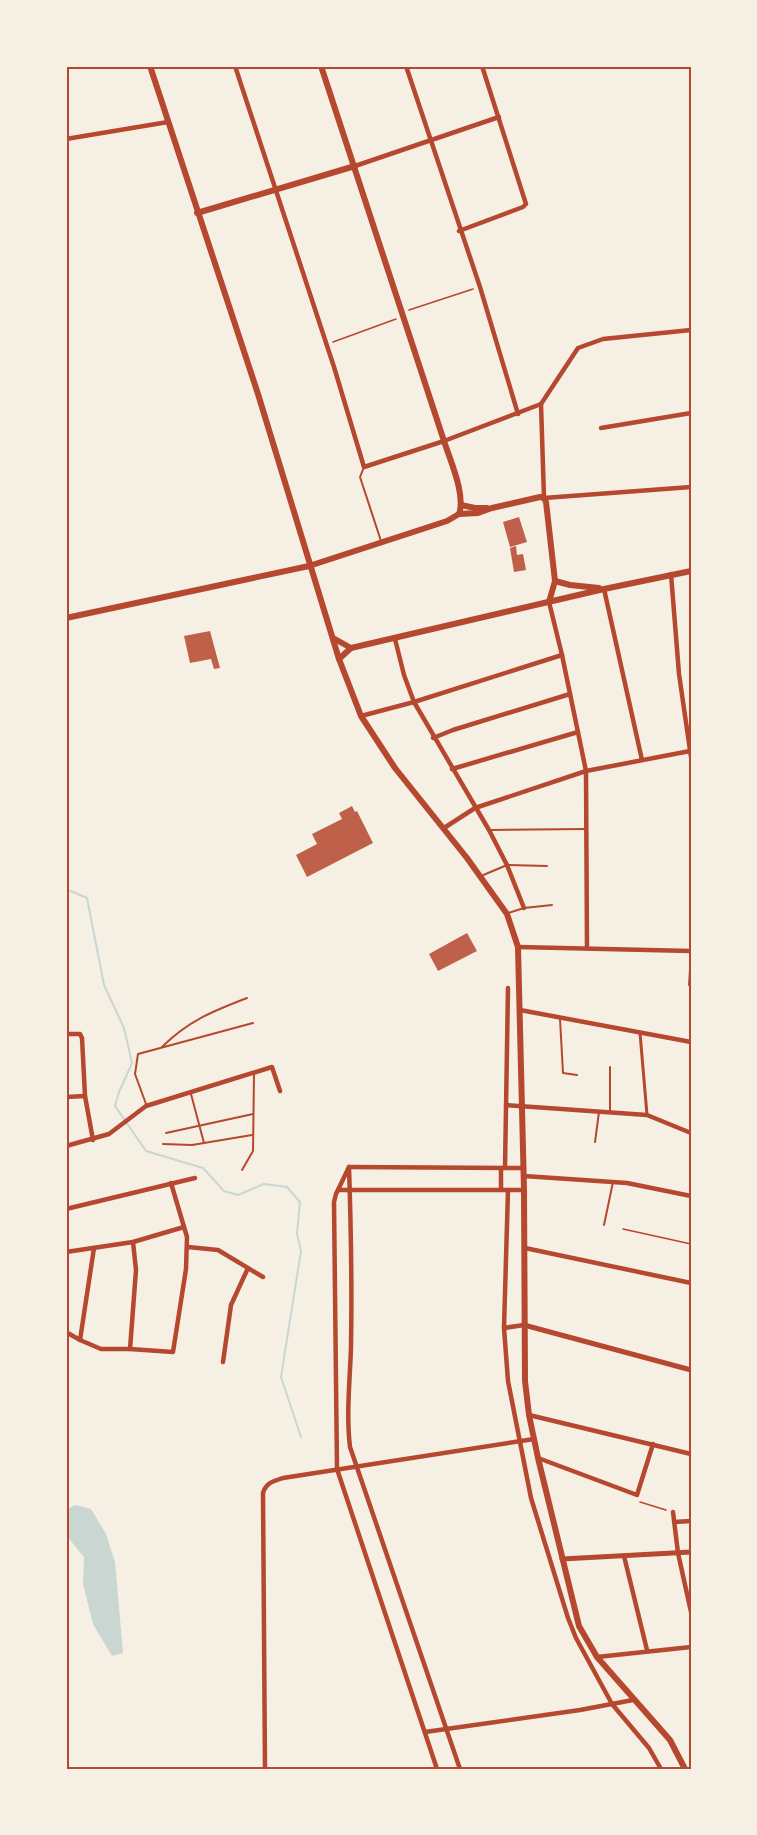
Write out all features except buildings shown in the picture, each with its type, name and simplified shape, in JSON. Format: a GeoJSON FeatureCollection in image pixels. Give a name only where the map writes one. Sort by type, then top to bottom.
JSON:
{"type":"FeatureCollection","features":[{"type":"Feature","properties":{"kind":"main road"},"geometry":{"type":"LineString","coordinates":[[150,66],[258,394],[339,659],[361,717],[395,768],[481,876],[507,914],[518,947],[524,1168],[524,1365],[529,1415],[579,1626],[597,1657],[670,1740],[685,1769]]}},
{"type":"Feature","properties":{"kind":"main road"},"geometry":{"type":"LineString","coordinates":[[321,66],[444,441],[461,504],[459,514]]}},
{"type":"Feature","properties":{"kind":"main road"},"geometry":{"type":"LineString","coordinates":[[197,213],[355,166]]}},
{"type":"Feature","properties":{"kind":"main road"},"geometry":{"type":"LineString","coordinates":[[66,618],[309,566],[447,521],[459,514],[478,513],[536,497],[544,498],[546,502],[555,581],[549,602]]}},
{"type":"Feature","properties":{"kind":"main road"},"geometry":{"type":"LineString","coordinates":[[461,504],[475,508],[492,508]]}},
{"type":"Feature","properties":{"kind":"main road"},"geometry":{"type":"LineString","coordinates":[[339,659],[351,648],[691,571]]}},
{"type":"Feature","properties":{"kind":"main road"},"geometry":{"type":"LineString","coordinates":[[555,581],[604,589]]}},
{"type":"Feature","properties":{"kind":"main road"},"geometry":{"type":"LineString","coordinates":[[332,636],[351,648]]}},
{"type":"Feature","properties":{"kind":"street"},"geometry":{"type":"LineString","coordinates":[[235,66],[334,367],[364,467],[444,441],[541,404],[578,348],[603,339],[691,330]]}},
{"type":"Feature","properties":{"kind":"street"},"geometry":{"type":"LineString","coordinates":[[406,66],[459,231],[480,287],[518,414]]}},
{"type":"Feature","properties":{"kind":"street"},"geometry":{"type":"LineString","coordinates":[[459,231],[526,204],[482,66]]}},
{"type":"Feature","properties":{"kind":"street"},"geometry":{"type":"LineString","coordinates":[[355,166],[499,117]]}},
{"type":"Feature","properties":{"kind":"street"},"geometry":{"type":"LineString","coordinates":[[66,139],[168,122]]}},
{"type":"Feature","properties":{"kind":"street"},"geometry":{"type":"LineString","coordinates":[[541,404],[544,498],[691,487]]}},
{"type":"Feature","properties":{"kind":"street"},"geometry":{"type":"LineString","coordinates":[[601,428],[691,413]]}},
{"type":"Feature","properties":{"kind":"street"},"geometry":{"type":"LineString","coordinates":[[672,574],[679,674],[691,756]]}},
{"type":"Feature","properties":{"kind":"street"},"geometry":{"type":"LineString","coordinates":[[604,589],[642,760]]}},
{"type":"Feature","properties":{"kind":"street"},"geometry":{"type":"LineString","coordinates":[[549,602],[586,771],[588,948]]}},
{"type":"Feature","properties":{"kind":"street"},"geometry":{"type":"LineString","coordinates":[[395,639],[414,702],[489,830],[507,865],[524,908]]}},
{"type":"Feature","properties":{"kind":"street"},"geometry":{"type":"LineString","coordinates":[[361,717],[562,655]]}},
{"type":"Feature","properties":{"kind":"street"},"geometry":{"type":"LineString","coordinates":[[434,738],[570,694]]}},
{"type":"Feature","properties":{"kind":"street"},"geometry":{"type":"LineString","coordinates":[[453,769],[578,732]]}},
{"type":"Feature","properties":{"kind":"street"},"geometry":{"type":"LineString","coordinates":[[444,828],[475,808],[586,771],[690,751]]}},
{"type":"Feature","properties":{"kind":"street"},"geometry":{"type":"LineString","coordinates":[[518,947],[691,952]]}},
{"type":"Feature","properties":{"kind":"street"},"geometry":{"type":"LineString","coordinates":[[501,1190],[506,1105],[508,988]]}},
{"type":"Feature","properties":{"kind":"street"},"geometry":{"type":"LineString","coordinates":[[520,1010],[691,1042]]}},
{"type":"Feature","properties":{"kind":"street"},"geometry":{"type":"LineString","coordinates":[[640,1033],[647,1115]]}},
{"type":"Feature","properties":{"kind":"street"},"geometry":{"type":"LineString","coordinates":[[66,1034],[80,1034],[85,1096],[93,1140]]}},
{"type":"Feature","properties":{"kind":"street"},"geometry":{"type":"LineString","coordinates":[[66,1146],[110,1134],[146,1106],[272,1067],[280,1091]]}},
{"type":"Feature","properties":{"kind":"street"},"geometry":{"type":"LineString","coordinates":[[66,1097],[85,1096]]}},
{"type":"Feature","properties":{"kind":"street"},"geometry":{"type":"LineString","coordinates":[[506,1105],[647,1115],[691,1133]]}},
{"type":"Feature","properties":{"kind":"street"},"geometry":{"type":"LineString","coordinates":[[349,1167],[524,1168]]}},
{"type":"Feature","properties":{"kind":"street"},"geometry":{"type":"LineString","coordinates":[[349,1167],[351,1244],[349,1431],[351,1447],[460,1769]]}},
{"type":"Feature","properties":{"kind":"street"},"geometry":{"type":"LineString","coordinates":[[349,1167],[334,1202],[337,1469],[437,1769]]}},
{"type":"Feature","properties":{"kind":"street"},"geometry":{"type":"LineString","coordinates":[[524,1176],[613,1182],[691,1196]]}},
{"type":"Feature","properties":{"kind":"street"},"geometry":{"type":"LineString","coordinates":[[66,1209],[195,1178]]}},
{"type":"Feature","properties":{"kind":"street"},"geometry":{"type":"LineString","coordinates":[[66,1332],[101,1349],[173,1353],[188,1247],[171,1183]]}},
{"type":"Feature","properties":{"kind":"street"},"geometry":{"type":"LineString","coordinates":[[338,1190],[524,1190]]}},
{"type":"Feature","properties":{"kind":"street"},"geometry":{"type":"LineString","coordinates":[[508,1190],[504,1328],[508,1381],[531,1498],[568,1618],[584,1654],[612,1704],[649,1748],[661,1769]]}},
{"type":"Feature","properties":{"kind":"street"},"geometry":{"type":"LineString","coordinates":[[66,1252],[133,1242],[184,1227]]}},
{"type":"Feature","properties":{"kind":"street"},"geometry":{"type":"LineString","coordinates":[[130,1349],[136,1270],[133,1242]]}},
{"type":"Feature","properties":{"kind":"street"},"geometry":{"type":"LineString","coordinates":[[188,1247],[218,1250],[263,1277]]}},
{"type":"Feature","properties":{"kind":"street"},"geometry":{"type":"LineString","coordinates":[[80,1340],[94,1248]]}},
{"type":"Feature","properties":{"kind":"street"},"geometry":{"type":"LineString","coordinates":[[525,1248],[691,1282]]}},
{"type":"Feature","properties":{"kind":"street"},"geometry":{"type":"LineString","coordinates":[[223,1362],[231,1305],[248,1268]]}},
{"type":"Feature","properties":{"kind":"street"},"geometry":{"type":"LineString","coordinates":[[504,1328],[524,1325],[691,1369]]}},
{"type":"Feature","properties":{"kind":"street"},"geometry":{"type":"LineString","coordinates":[[529,1415],[691,1454]]}},
{"type":"Feature","properties":{"kind":"street"},"geometry":{"type":"LineString","coordinates":[[265,1769],[263,1494],[268,1483],[337,1469],[534,1439]]}},
{"type":"Feature","properties":{"kind":"street"},"geometry":{"type":"LineString","coordinates":[[538,1458],[637,1495],[653,1444]]}},
{"type":"Feature","properties":{"kind":"street"},"geometry":{"type":"LineString","coordinates":[[673,1512],[678,1553],[691,1612]]}},
{"type":"Feature","properties":{"kind":"street"},"geometry":{"type":"LineString","coordinates":[[674,1522],[691,1521]]}},
{"type":"Feature","properties":{"kind":"street"},"geometry":{"type":"LineString","coordinates":[[562,1559],[691,1552]]}},
{"type":"Feature","properties":{"kind":"street"},"geometry":{"type":"LineString","coordinates":[[624,1556],[647,1650]]}},
{"type":"Feature","properties":{"kind":"street"},"geometry":{"type":"LineString","coordinates":[[597,1657],[691,1647]]}},
{"type":"Feature","properties":{"kind":"street"},"geometry":{"type":"LineString","coordinates":[[424,1731],[633,1700]]}},
{"type":"Feature","properties":{"kind":"lane"},"geometry":{"type":"LineString","coordinates":[[364,467],[360,477],[381,542]]}},
{"type":"Feature","properties":{"kind":"lane"},"geometry":{"type":"LineString","coordinates":[[489,830],[586,829]]}},
{"type":"Feature","properties":{"kind":"lane"},"geometry":{"type":"LineString","coordinates":[[481,876],[507,865],[547,866]]}},
{"type":"Feature","properties":{"kind":"lane"},"geometry":{"type":"LineString","coordinates":[[507,914],[524,908],[552,905]]}},
{"type":"Feature","properties":{"kind":"lane"},"geometry":{"type":"LineString","coordinates":[[689,985],[691,952]]}},
{"type":"Feature","properties":{"kind":"lane"},"geometry":{"type":"LineString","coordinates":[[161,1048],[191,1022],[211,1011],[247,998]]}},
{"type":"Feature","properties":{"kind":"lane"},"geometry":{"type":"LineString","coordinates":[[560,1018],[563,1073],[577,1075]]}},
{"type":"Feature","properties":{"kind":"lane"},"geometry":{"type":"LineString","coordinates":[[146,1106],[135,1074],[138,1054],[253,1023]]}},
{"type":"Feature","properties":{"kind":"lane"},"geometry":{"type":"LineString","coordinates":[[610,1067],[610,1113]]}},
{"type":"Feature","properties":{"kind":"lane"},"geometry":{"type":"LineString","coordinates":[[242,1170],[254,1151],[254,1073]]}},
{"type":"Feature","properties":{"kind":"lane"},"geometry":{"type":"LineString","coordinates":[[190,1093],[204,1143]]}},
{"type":"Feature","properties":{"kind":"lane"},"geometry":{"type":"LineString","coordinates":[[595,1142],[599,1112]]}},
{"type":"Feature","properties":{"kind":"lane"},"geometry":{"type":"LineString","coordinates":[[166,1133],[253,1114]]}},
{"type":"Feature","properties":{"kind":"lane"},"geometry":{"type":"LineString","coordinates":[[163,1144],[204,1143],[253,1135]]}},
{"type":"Feature","properties":{"kind":"lane"},"geometry":{"type":"LineString","coordinates":[[604,1225],[613,1182]]}},
{"type":"Feature","properties":{"kind":"path"},"geometry":{"type":"LineString","coordinates":[[623,1229],[691,1244]]}},
{"type":"Feature","properties":{"kind":"path"},"geometry":{"type":"LineString","coordinates":[[637,1495],[640,1502],[673,1512]]}},
{"type":"Feature","properties":{"kind":"shaded area"},"geometry":{"type":"Polygon","coordinates":[[[75,1505],[91,1509],[106,1534],[115,1562],[123,1653],[112,1656],[93,1624],[83,1584],[84,1557],[66,1535],[66,1510],[75,1505]]]}},
{"type":"Feature","properties":{"kind":"waterway"},"geometry":{"type":"LineString","coordinates":[[66,889],[87,898],[104,985],[124,1028],[132,1063],[115,1106],[146,1151],[203,1168],[224,1191],[238,1195],[264,1184],[287,1187],[300,1202],[297,1234],[301,1251],[281,1377],[301,1437]]}}]}
